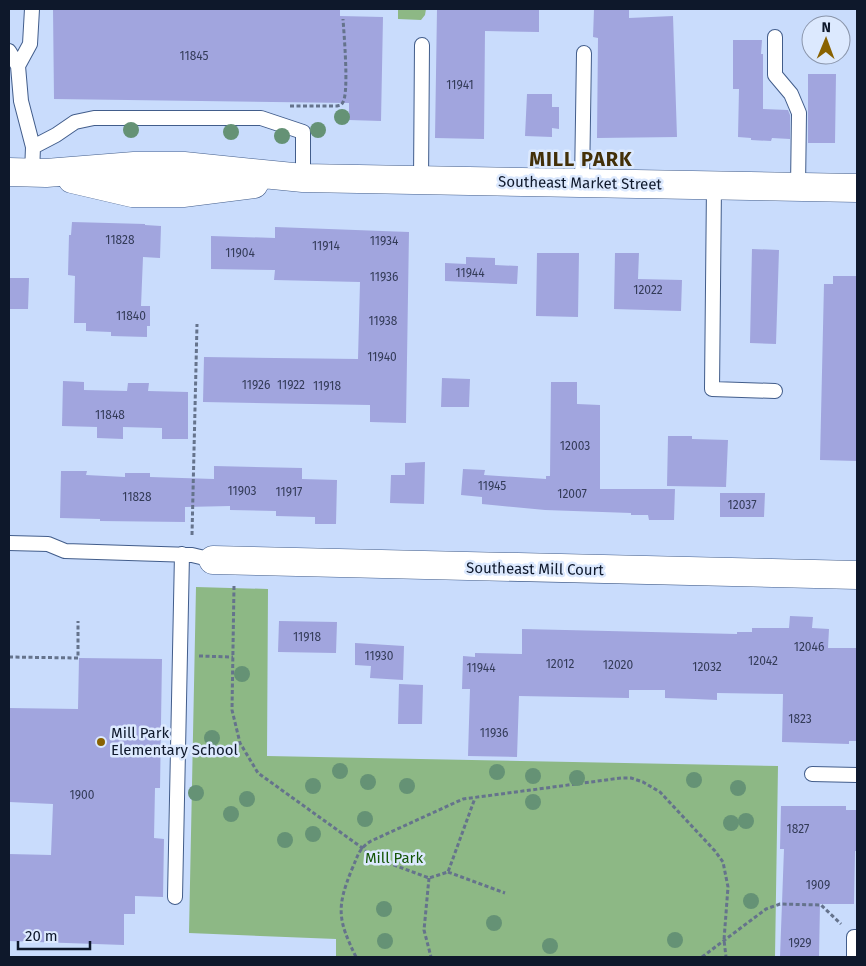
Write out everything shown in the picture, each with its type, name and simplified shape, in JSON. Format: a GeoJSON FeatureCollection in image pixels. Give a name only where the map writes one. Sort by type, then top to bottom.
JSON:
{"type":"FeatureCollection","features":[{"type":"Feature","properties":{"kind":"street","name":"Southeast Market Street"},"geometry":{"type":"LineString","coordinates":[[30,166],[132,193],[183,193],[303,178],[857,188]]}},
{"type":"Feature","properties":{"kind":"street","name":"Southeast Mill Court"},"geometry":{"type":"LineString","coordinates":[[205,558],[857,575]]}},
{"type":"Feature","properties":{"kind":"lane"},"geometry":{"type":"LineString","coordinates":[[18,66],[30,44],[32,9]]}},
{"type":"Feature","properties":{"kind":"lane"},"geometry":{"type":"LineString","coordinates":[[774,37],[775,75],[791,94],[799,113],[798,187]]}},
{"type":"Feature","properties":{"kind":"lane"},"geometry":{"type":"LineString","coordinates":[[421,180],[422,45]]}},
{"type":"Feature","properties":{"kind":"lane"},"geometry":{"type":"LineString","coordinates":[[9,51],[18,66],[30,166]]}},
{"type":"Feature","properties":{"kind":"lane"},"geometry":{"type":"LineString","coordinates":[[582,183],[584,53]]}},
{"type":"Feature","properties":{"kind":"lane"},"geometry":{"type":"LineString","coordinates":[[30,166],[56,136],[75,122],[94,118],[261,118],[303,132],[303,178]]}},
{"type":"Feature","properties":{"kind":"lane"},"geometry":{"type":"LineString","coordinates":[[714,185],[712,389],[775,392]]}},
{"type":"Feature","properties":{"kind":"lane"},"geometry":{"type":"LineString","coordinates":[[9,543],[48,544],[65,551],[205,558],[180,656],[175,896]]}},
{"type":"Feature","properties":{"kind":"lane"},"geometry":{"type":"LineString","coordinates":[[812,774],[857,775]]}},
{"type":"Feature","properties":{"kind":"lane"},"geometry":{"type":"LineString","coordinates":[[854,957],[856,937]]}},
{"type":"Feature","properties":{"kind":"path"},"geometry":{"type":"LineString","coordinates":[[289,106],[337,106],[341,105],[344,101],[343,19]]}},
{"type":"Feature","properties":{"kind":"path"},"geometry":{"type":"LineString","coordinates":[[197,324],[205,558],[233,656],[232,710],[240,743],[258,773],[361,847],[372,857],[429,878],[448,872],[505,893]]}},
{"type":"Feature","properties":{"kind":"path"},"geometry":{"type":"LineString","coordinates":[[9,657],[78,658],[78,621]]}},
{"type":"Feature","properties":{"kind":"path"},"geometry":{"type":"LineString","coordinates":[[180,656],[233,656]]}},
{"type":"Feature","properties":{"kind":"path"},"geometry":{"type":"LineString","coordinates":[[356,957],[344,931],[341,911],[344,888],[361,847],[458,801],[620,778],[631,778],[652,786],[710,845],[723,862],[728,887],[724,940],[726,957]]}},
{"type":"Feature","properties":{"kind":"path"},"geometry":{"type":"LineString","coordinates":[[448,872],[475,798]]}},
{"type":"Feature","properties":{"kind":"path"},"geometry":{"type":"LineString","coordinates":[[429,878],[424,930],[432,957]]}},
{"type":"Feature","properties":{"kind":"path"},"geometry":{"type":"LineString","coordinates":[[702,957],[766,909],[780,904],[821,905],[856,937]]}},
{"type":"Feature","properties":{"kind":"green space"},"geometry":{"type":"Polygon","coordinates":[[[398,9],[426,9],[425,15],[421,20],[398,19],[398,9]]]}},
{"type":"Feature","properties":{"kind":"green space","name":"Mill Park"},"geometry":{"type":"Polygon","coordinates":[[[196,587],[268,589],[267,756],[778,766],[775,957],[336,957],[336,939],[189,933],[196,587]]]}},
{"type":"Feature","properties":{"kind":"building"},"geometry":{"type":"Polygon","coordinates":[[[53,9],[340,9],[340,16],[383,17],[381,121],[349,120],[349,103],[54,99],[53,9]]]}},
{"type":"Feature","properties":{"kind":"building"},"geometry":{"type":"Polygon","coordinates":[[[437,9],[539,9],[539,32],[485,31],[484,139],[435,138],[437,9]]]}},
{"type":"Feature","properties":{"kind":"building"},"geometry":{"type":"Polygon","coordinates":[[[594,9],[629,9],[629,18],[673,16],[677,137],[597,138],[598,38],[593,37],[594,9]]]}},
{"type":"Feature","properties":{"kind":"building"},"geometry":{"type":"Polygon","coordinates":[[[733,40],[762,40],[763,109],[788,110],[790,115],[790,139],[772,138],[771,141],[738,137],[739,89],[733,89],[733,40]]]}},
{"type":"Feature","properties":{"kind":"building"},"geometry":{"type":"Polygon","coordinates":[[[808,74],[836,74],[835,143],[808,143],[808,74]]]}},
{"type":"Feature","properties":{"kind":"building"},"geometry":{"type":"Polygon","coordinates":[[[527,94],[552,94],[552,107],[559,107],[559,129],[552,128],[552,137],[525,136],[527,94]]]}},
{"type":"Feature","properties":{"kind":"building"},"geometry":{"type":"Polygon","coordinates":[[[72,222],[161,226],[160,258],[143,257],[141,306],[150,306],[150,326],[147,326],[147,337],[111,336],[111,332],[86,331],[86,323],[74,323],[75,276],[68,275],[69,235],[71,235],[72,222]]]}},
{"type":"Feature","properties":{"kind":"building"},"geometry":{"type":"Polygon","coordinates":[[[275,227],[409,232],[406,423],[370,422],[370,405],[203,402],[204,357],[358,359],[360,282],[274,280],[275,270],[211,269],[211,236],[275,238],[275,227]]]}},
{"type":"Feature","properties":{"kind":"building"},"geometry":{"type":"Polygon","coordinates":[[[752,249],[779,250],[776,344],[750,343],[752,249]]]}},
{"type":"Feature","properties":{"kind":"building"},"geometry":{"type":"Polygon","coordinates":[[[537,253],[579,253],[578,317],[536,316],[537,253]]]}},
{"type":"Feature","properties":{"kind":"building"},"geometry":{"type":"Polygon","coordinates":[[[615,253],[639,253],[638,279],[682,280],[681,311],[614,309],[615,253]]]}},
{"type":"Feature","properties":{"kind":"building"},"geometry":{"type":"Polygon","coordinates":[[[466,257],[495,258],[495,265],[518,266],[517,284],[445,281],[445,263],[466,264],[466,257]]]}},
{"type":"Feature","properties":{"kind":"building"},"geometry":{"type":"Polygon","coordinates":[[[833,276],[857,276],[857,461],[820,460],[824,284],[833,284],[833,276]]]}},
{"type":"Feature","properties":{"kind":"building"},"geometry":{"type":"Polygon","coordinates":[[[9,278],[29,278],[28,309],[9,309],[9,278]]]}},
{"type":"Feature","properties":{"kind":"building"},"geometry":{"type":"Polygon","coordinates":[[[442,378],[470,379],[469,407],[441,407],[442,378]]]}},
{"type":"Feature","properties":{"kind":"building"},"geometry":{"type":"Polygon","coordinates":[[[63,381],[84,382],[84,390],[127,391],[128,383],[149,383],[148,391],[188,392],[188,439],[162,439],[162,428],[123,427],[123,439],[97,438],[97,427],[62,426],[63,381]]]}},
{"type":"Feature","properties":{"kind":"building"},"geometry":{"type":"Polygon","coordinates":[[[551,382],[577,382],[577,404],[600,405],[600,489],[675,489],[674,520],[649,520],[648,515],[631,515],[631,513],[545,510],[482,504],[482,497],[461,495],[463,469],[485,470],[484,475],[546,479],[546,476],[550,476],[551,382]]]}},
{"type":"Feature","properties":{"kind":"building"},"geometry":{"type":"Polygon","coordinates":[[[668,436],[692,436],[692,439],[728,440],[726,487],[667,486],[668,436]]]}},
{"type":"Feature","properties":{"kind":"building"},"geometry":{"type":"Polygon","coordinates":[[[425,462],[424,504],[390,503],[391,475],[405,475],[405,463],[425,462]]]}},
{"type":"Feature","properties":{"kind":"building"},"geometry":{"type":"Polygon","coordinates":[[[214,466],[302,468],[302,479],[337,480],[336,524],[315,524],[315,517],[276,516],[276,511],[230,510],[230,506],[185,507],[185,522],[100,521],[100,519],[60,518],[61,471],[87,471],[86,475],[125,477],[125,473],[150,473],[150,477],[214,479],[214,466]]]}},
{"type":"Feature","properties":{"kind":"building"},"geometry":{"type":"Polygon","coordinates":[[[720,493],[765,493],[764,517],[720,517],[720,493]]]}},
{"type":"Feature","properties":{"kind":"building"},"geometry":{"type":"Polygon","coordinates":[[[790,616],[813,617],[812,628],[829,629],[828,648],[857,648],[857,741],[849,741],[849,744],[782,742],[783,694],[717,693],[717,700],[665,698],[665,690],[629,690],[629,698],[519,696],[517,757],[468,756],[470,689],[462,689],[463,656],[475,657],[475,653],[522,654],[522,629],[737,634],[737,632],[752,632],[752,628],[789,628],[790,616]]]}},
{"type":"Feature","properties":{"kind":"building"},"geometry":{"type":"Polygon","coordinates":[[[279,621],[337,622],[336,653],[278,652],[279,621]]]}},
{"type":"Feature","properties":{"kind":"building"},"geometry":{"type":"Polygon","coordinates":[[[355,643],[404,646],[403,680],[370,678],[371,666],[355,665],[355,643]]]}},
{"type":"Feature","properties":{"kind":"building"},"geometry":{"type":"Polygon","coordinates":[[[79,658],[162,659],[160,788],[155,788],[154,838],[164,839],[163,897],[135,896],[135,914],[124,914],[124,945],[9,941],[9,854],[51,855],[53,804],[9,802],[9,708],[78,709],[79,658]]]}},
{"type":"Feature","properties":{"kind":"building"},"geometry":{"type":"Polygon","coordinates":[[[399,684],[423,685],[422,724],[398,724],[399,684]]]}},
{"type":"Feature","properties":{"kind":"building"},"geometry":{"type":"Polygon","coordinates":[[[781,806],[846,806],[846,810],[857,810],[854,904],[820,904],[819,957],[780,957],[784,849],[780,849],[781,806]]]}},
{"type":"Feature","properties":{"kind":"place","name":"Mill Park Elementary School"},"geometry":{"type":"Point","coordinates":[101,742]}},
{"type":"Feature","properties":{"kind":"district","name":"MILL PARK"},"geometry":{"type":"Point","coordinates":[581,159]}}]}
